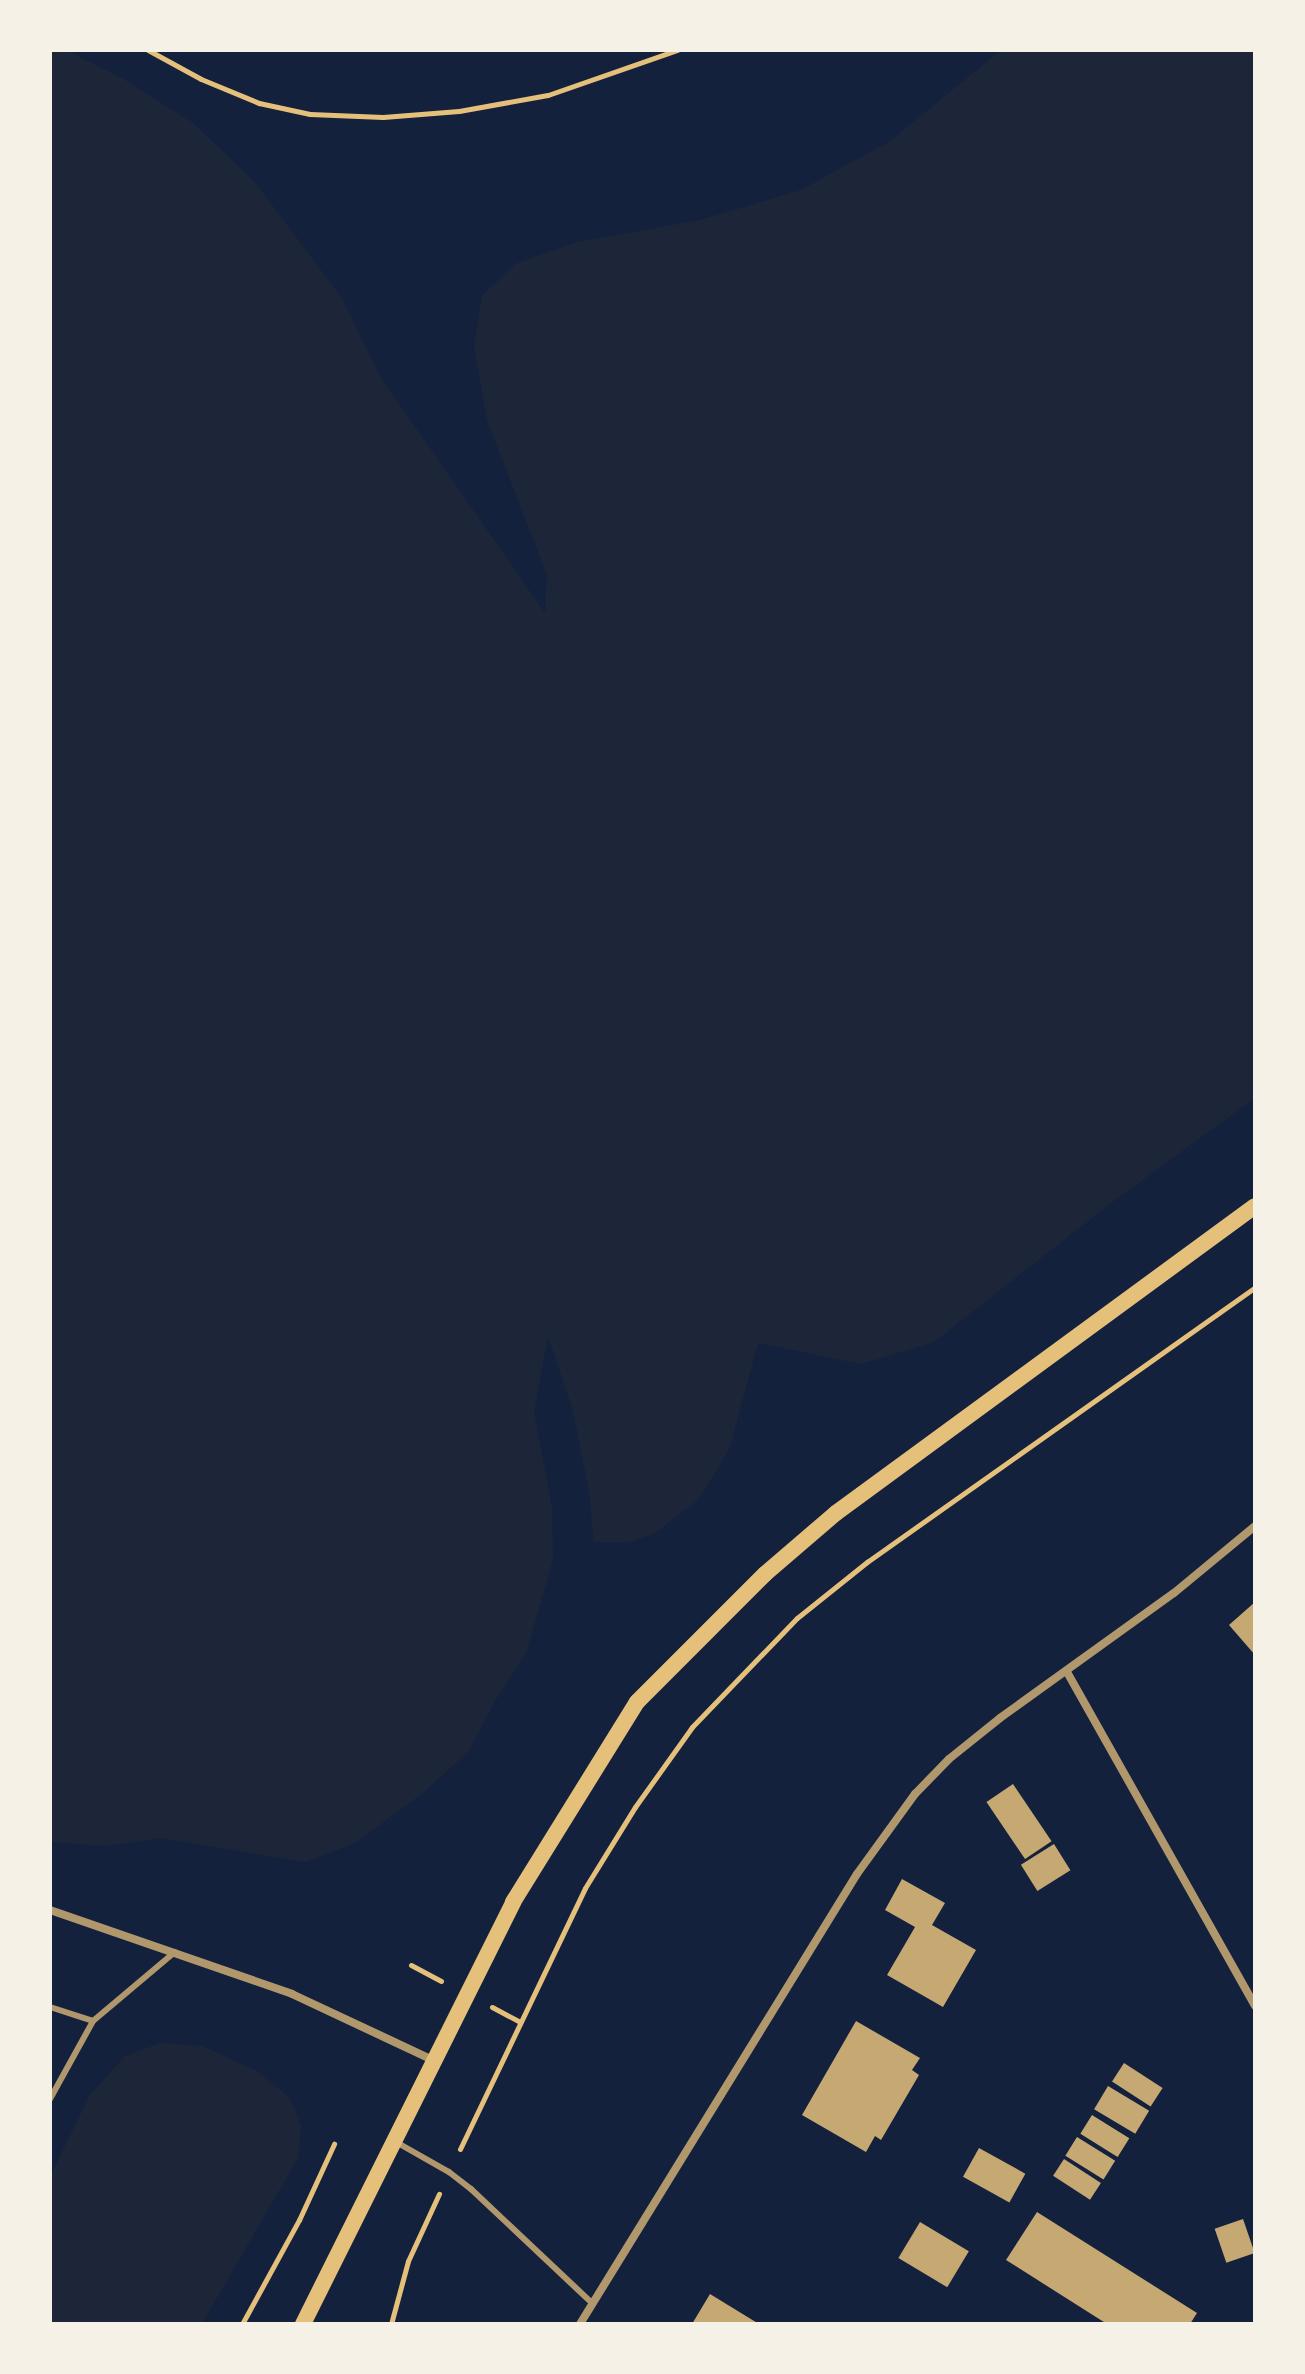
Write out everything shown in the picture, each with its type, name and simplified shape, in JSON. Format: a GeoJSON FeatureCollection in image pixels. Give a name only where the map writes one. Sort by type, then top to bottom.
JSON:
{"type":"FeatureCollection","features":[{"type":"Feature","properties":{"kind":"main road"},"geometry":{"type":"LineString","coordinates":[[303,2324],[513,1902],[637,1702],[690,1645],[836,1513],[1255,1206]]}},
{"type":"Feature","properties":{"kind":"street"},"geometry":{"type":"LineString","coordinates":[[580,2324],[885,1833],[949,1759],[1000,1718],[1174,1593],[1255,1526]]}},
{"type":"Feature","properties":{"kind":"street"},"geometry":{"type":"LineString","coordinates":[[1067,1672],[1255,2006]]}},
{"type":"Feature","properties":{"kind":"street"},"geometry":{"type":"LineString","coordinates":[[50,1910],[292,1994],[435,2061]]}},
{"type":"Feature","properties":{"kind":"lane"},"geometry":{"type":"LineString","coordinates":[[50,2099],[93,2021],[175,1952]]}},
{"type":"Feature","properties":{"kind":"lane"},"geometry":{"type":"LineString","coordinates":[[50,2007],[93,2021]]}},
{"type":"Feature","properties":{"kind":"lane"},"geometry":{"type":"LineString","coordinates":[[396,2142],[449,2172],[592,2303]]}},
{"type":"Feature","properties":{"kind":"path"},"geometry":{"type":"LineString","coordinates":[[148,50],[201,79],[259,103],[310,114],[383,117],[459,111],[548,95],[677,50]]}},
{"type":"Feature","properties":{"kind":"path"},"geometry":{"type":"LineString","coordinates":[[391,2324],[408,2261],[585,1888],[635,1807],[692,1727],[797,1618],[867,1562],[1255,1287]]}},
{"type":"Feature","properties":{"kind":"path"},"geometry":{"type":"LineString","coordinates":[[242,2324],[299,2220],[334,2144]]}},
{"type":"Feature","properties":{"kind":"shaded area"},"geometry":{"type":"Polygon","coordinates":[[[50,50],[65,50],[122,78],[193,123],[254,181],[342,298],[381,378],[545,613],[547,575],[487,420],[474,346],[482,296],[515,264],[578,242],[700,220],[801,190],[890,141],[1001,50],[1255,50],[1255,1098],[1111,1203],[934,1342],[861,1364],[758,1343],[729,1450],[698,1500],[655,1533],[629,1542],[594,1542],[589,1491],[573,1411],[548,1336],[534,1412],[552,1507],[553,1560],[526,1653],[495,1701],[469,1751],[423,1793],[355,1843],[306,1862],[161,1838],[107,1846],[50,1842],[50,50]]]}},
{"type":"Feature","properties":{"kind":"shaded area"},"geometry":{"type":"Polygon","coordinates":[[[161,2043],[202,2046],[257,2071],[290,2098],[301,2126],[298,2158],[202,2324],[50,2324],[50,2176],[90,2095],[125,2056],[161,2043]]]}},
{"type":"Feature","properties":{"kind":"building"},"geometry":{"type":"Polygon","coordinates":[[[1255,1602],[1255,1655],[1229,1625],[1255,1602]]]}},
{"type":"Feature","properties":{"kind":"building"},"geometry":{"type":"Polygon","coordinates":[[[1013,1784],[1052,1841],[1025,1859],[986,1802],[1013,1784]]]}},
{"type":"Feature","properties":{"kind":"building"},"geometry":{"type":"Polygon","coordinates":[[[1054,1844],[1070,1870],[1037,1891],[1021,1865],[1054,1844]]]}},
{"type":"Feature","properties":{"kind":"building"},"geometry":{"type":"Polygon","coordinates":[[[902,1879],[945,1903],[932,1925],[976,1950],[943,2007],[887,1975],[915,1927],[885,1910],[902,1879]]]}},
{"type":"Feature","properties":{"kind":"building"},"geometry":{"type":"Polygon","coordinates":[[[856,2021],[920,2058],[912,2070],[919,2075],[881,2140],[875,2136],[866,2152],[802,2115],[856,2021]]]}},
{"type":"Feature","properties":{"kind":"building"},"geometry":{"type":"Polygon","coordinates":[[[1124,2063],[1163,2088],[1151,2107],[1112,2081],[1124,2063]]]}},
{"type":"Feature","properties":{"kind":"building"},"geometry":{"type":"Polygon","coordinates":[[[1108,2086],[1149,2111],[1135,2134],[1094,2109],[1108,2086]]]}},
{"type":"Feature","properties":{"kind":"building"},"geometry":{"type":"Polygon","coordinates":[[[1092,2115],[1129,2138],[1118,2157],[1080,2134],[1092,2115]]]}},
{"type":"Feature","properties":{"kind":"building"},"geometry":{"type":"Polygon","coordinates":[[[1077,2137],[1115,2161],[1104,2180],[1065,2156],[1077,2137]]]}},
{"type":"Feature","properties":{"kind":"building"},"geometry":{"type":"Polygon","coordinates":[[[979,2148],[1025,2174],[1009,2203],[963,2177],[979,2148]]]}},
{"type":"Feature","properties":{"kind":"building"},"geometry":{"type":"Polygon","coordinates":[[[1064,2159],[1101,2183],[1090,2200],[1053,2176],[1064,2159]]]}},
{"type":"Feature","properties":{"kind":"building"},"geometry":{"type":"Polygon","coordinates":[[[1037,2212],[1197,2313],[1190,2324],[1107,2324],[1006,2260],[1037,2212]]]}},
{"type":"Feature","properties":{"kind":"building"},"geometry":{"type":"Polygon","coordinates":[[[1243,2219],[1255,2253],[1226,2263],[1215,2229],[1243,2219]]]}},
{"type":"Feature","properties":{"kind":"building"},"geometry":{"type":"Polygon","coordinates":[[[920,2222],[969,2251],[947,2287],[898,2258],[920,2222]]]}},
{"type":"Feature","properties":{"kind":"building"},"geometry":{"type":"Polygon","coordinates":[[[710,2294],[759,2324],[692,2324],[710,2294]]]}}]}
